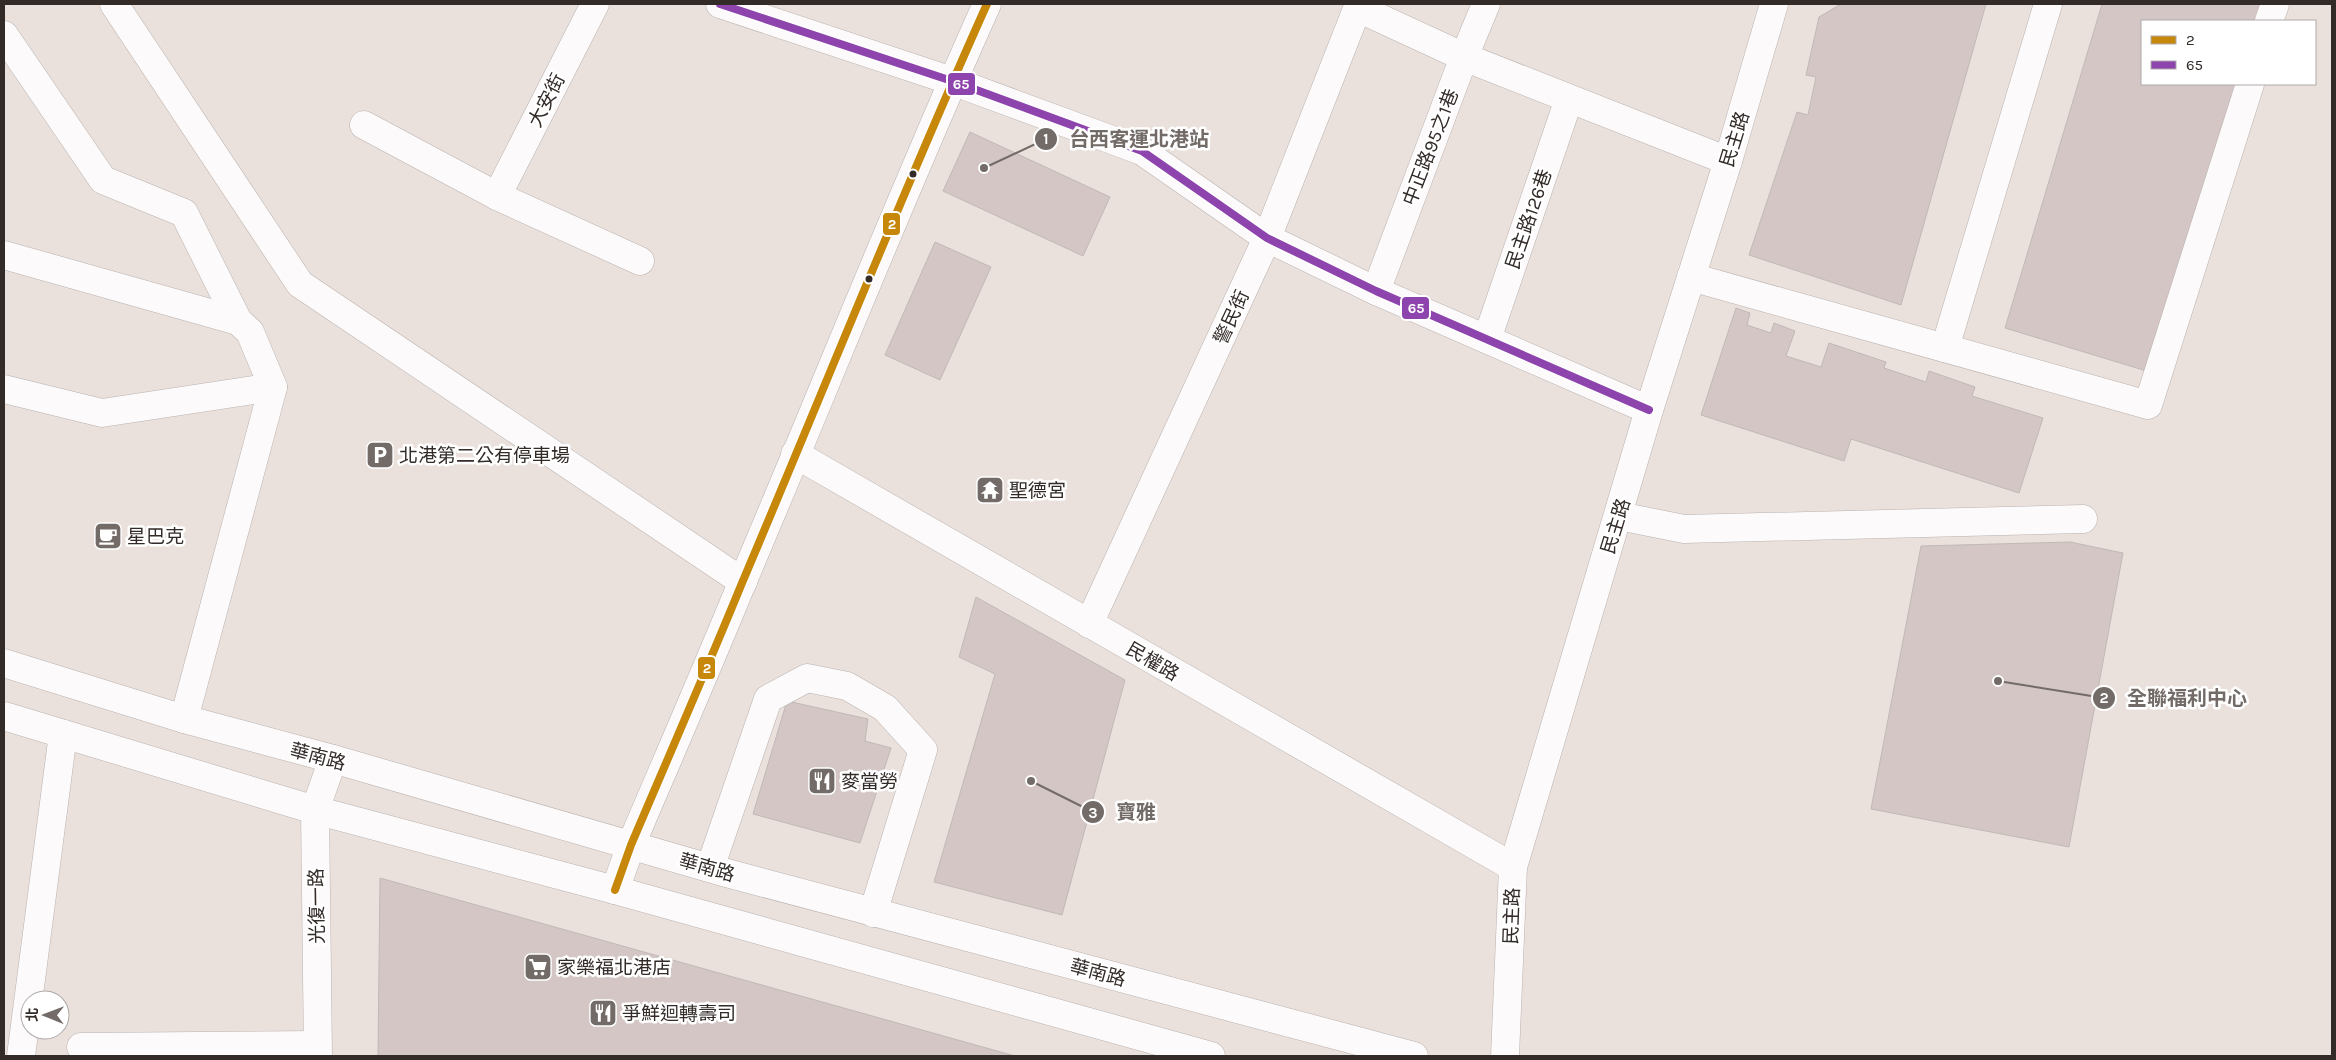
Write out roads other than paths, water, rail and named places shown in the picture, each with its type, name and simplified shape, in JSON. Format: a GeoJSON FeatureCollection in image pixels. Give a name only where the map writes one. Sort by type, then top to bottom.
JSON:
{"type":"FeatureCollection","features":[{"type":"Feature","properties":{"kind":"street"},"geometry":{"type":"LineString","coordinates":[[114,4],[300,284],[743,582]]}},
{"type":"Feature","properties":{"kind":"street","name":"大安街"},"geometry":{"type":"LineString","coordinates":[[496,196],[595,4]]}},
{"type":"Feature","properties":{"kind":"street"},"geometry":{"type":"LineString","coordinates":[[720,4],[952,81],[1142,151],[1267,238],[1376,291],[1649,410]]}},
{"type":"Feature","properties":{"kind":"street"},"geometry":{"type":"LineString","coordinates":[[615,890],[631,845],[743,582],[794,454],[952,81],[987,4]]}},
{"type":"Feature","properties":{"kind":"street","name":"中正路95之1巷"},"geometry":{"type":"LineString","coordinates":[[1376,291],[1464,57],[1486,4]]}},
{"type":"Feature","properties":{"kind":"street","name":"民主路"},"geometry":{"type":"LineString","coordinates":[[1505,1056],[1513,867],[1649,410],[1728,162],[1774,4]]}},
{"type":"Feature","properties":{"kind":"street"},"geometry":{"type":"LineString","coordinates":[[1945,348],[2048,4]]}},
{"type":"Feature","properties":{"kind":"street"},"geometry":{"type":"LineString","coordinates":[[2270,20],[2275,4]]}},
{"type":"Feature","properties":{"kind":"street"},"geometry":{"type":"LineString","coordinates":[[1358,6],[1464,57],[1728,162]]}},
{"type":"Feature","properties":{"kind":"street","name":"警民街"},"geometry":{"type":"LineString","coordinates":[[1089,624],[1267,238],[1358,6]]}},
{"type":"Feature","properties":{"kind":"street"},"geometry":{"type":"LineString","coordinates":[[4,35],[102,180],[184,213],[238,321],[250,332],[273,387],[184,719]]}},
{"type":"Feature","properties":{"kind":"street"},"geometry":{"type":"LineString","coordinates":[[1691,277],[2148,405],[2250,85]]}},
{"type":"Feature","properties":{"kind":"street","name":"民主路126巷"},"geometry":{"type":"LineString","coordinates":[[1487,339],[1569,99]]}},
{"type":"Feature","properties":{"kind":"street"},"geometry":{"type":"LineString","coordinates":[[364,125],[496,196],[640,261]]}},
{"type":"Feature","properties":{"kind":"street"},"geometry":{"type":"LineString","coordinates":[[4,255],[238,321]]}},
{"type":"Feature","properties":{"kind":"street"},"geometry":{"type":"LineString","coordinates":[[4,388],[102,413],[273,387]]}},
{"type":"Feature","properties":{"kind":"street","name":"民權路"},"geometry":{"type":"LineString","coordinates":[[794,454],[1513,867]]}},
{"type":"Feature","properties":{"kind":"street"},"geometry":{"type":"LineString","coordinates":[[1619,516],[1684,529],[2083,519]]}},
{"type":"Feature","properties":{"kind":"street","name":"華南路"},"geometry":{"type":"LineString","coordinates":[[4,663],[184,719],[333,759],[710,868],[1414,1056]]}},
{"type":"Feature","properties":{"kind":"street"},"geometry":{"type":"LineString","coordinates":[[710,868],[768,699],[807,678],[847,686],[884,708],[923,750],[873,913]]}},
{"type":"Feature","properties":{"kind":"street"},"geometry":{"type":"LineString","coordinates":[[4,716],[315,810],[615,890],[1211,1056]]}},
{"type":"Feature","properties":{"kind":"street"},"geometry":{"type":"LineString","coordinates":[[22,1056],[63,734]]}},
{"type":"Feature","properties":{"kind":"street","name":"光復一路"},"geometry":{"type":"LineString","coordinates":[[318,1050],[315,810],[333,759]]}},
{"type":"Feature","properties":{"kind":"street"},"geometry":{"type":"LineString","coordinates":[[81,1046],[318,1050]]}},
{"type":"Feature","properties":{"kind":"place","name":"台西客運北港站"},"geometry":{"type":"Point","coordinates":[984,168]}},
{"type":"Feature","properties":{"kind":"place","name":"北港第二公有停車場"},"geometry":{"type":"Point","coordinates":[380,455]}},
{"type":"Feature","properties":{"kind":"place","name":"聖德宮"},"geometry":{"type":"Point","coordinates":[990,490]}},
{"type":"Feature","properties":{"kind":"place","name":"星巴克"},"geometry":{"type":"Point","coordinates":[108,536]}},
{"type":"Feature","properties":{"kind":"place","name":"全聯福利中心"},"geometry":{"type":"Point","coordinates":[1998,681]}},
{"type":"Feature","properties":{"kind":"place","name":"麥當勞"},"geometry":{"type":"Point","coordinates":[822,781]}},
{"type":"Feature","properties":{"kind":"place","name":"寶雅"},"geometry":{"type":"Point","coordinates":[1031,781]}},
{"type":"Feature","properties":{"kind":"place","name":"家樂福北港店"},"geometry":{"type":"Point","coordinates":[538,967]}},
{"type":"Feature","properties":{"kind":"place","name":"爭鮮迴轉壽司"},"geometry":{"type":"Point","coordinates":[603,1013]}}]}
